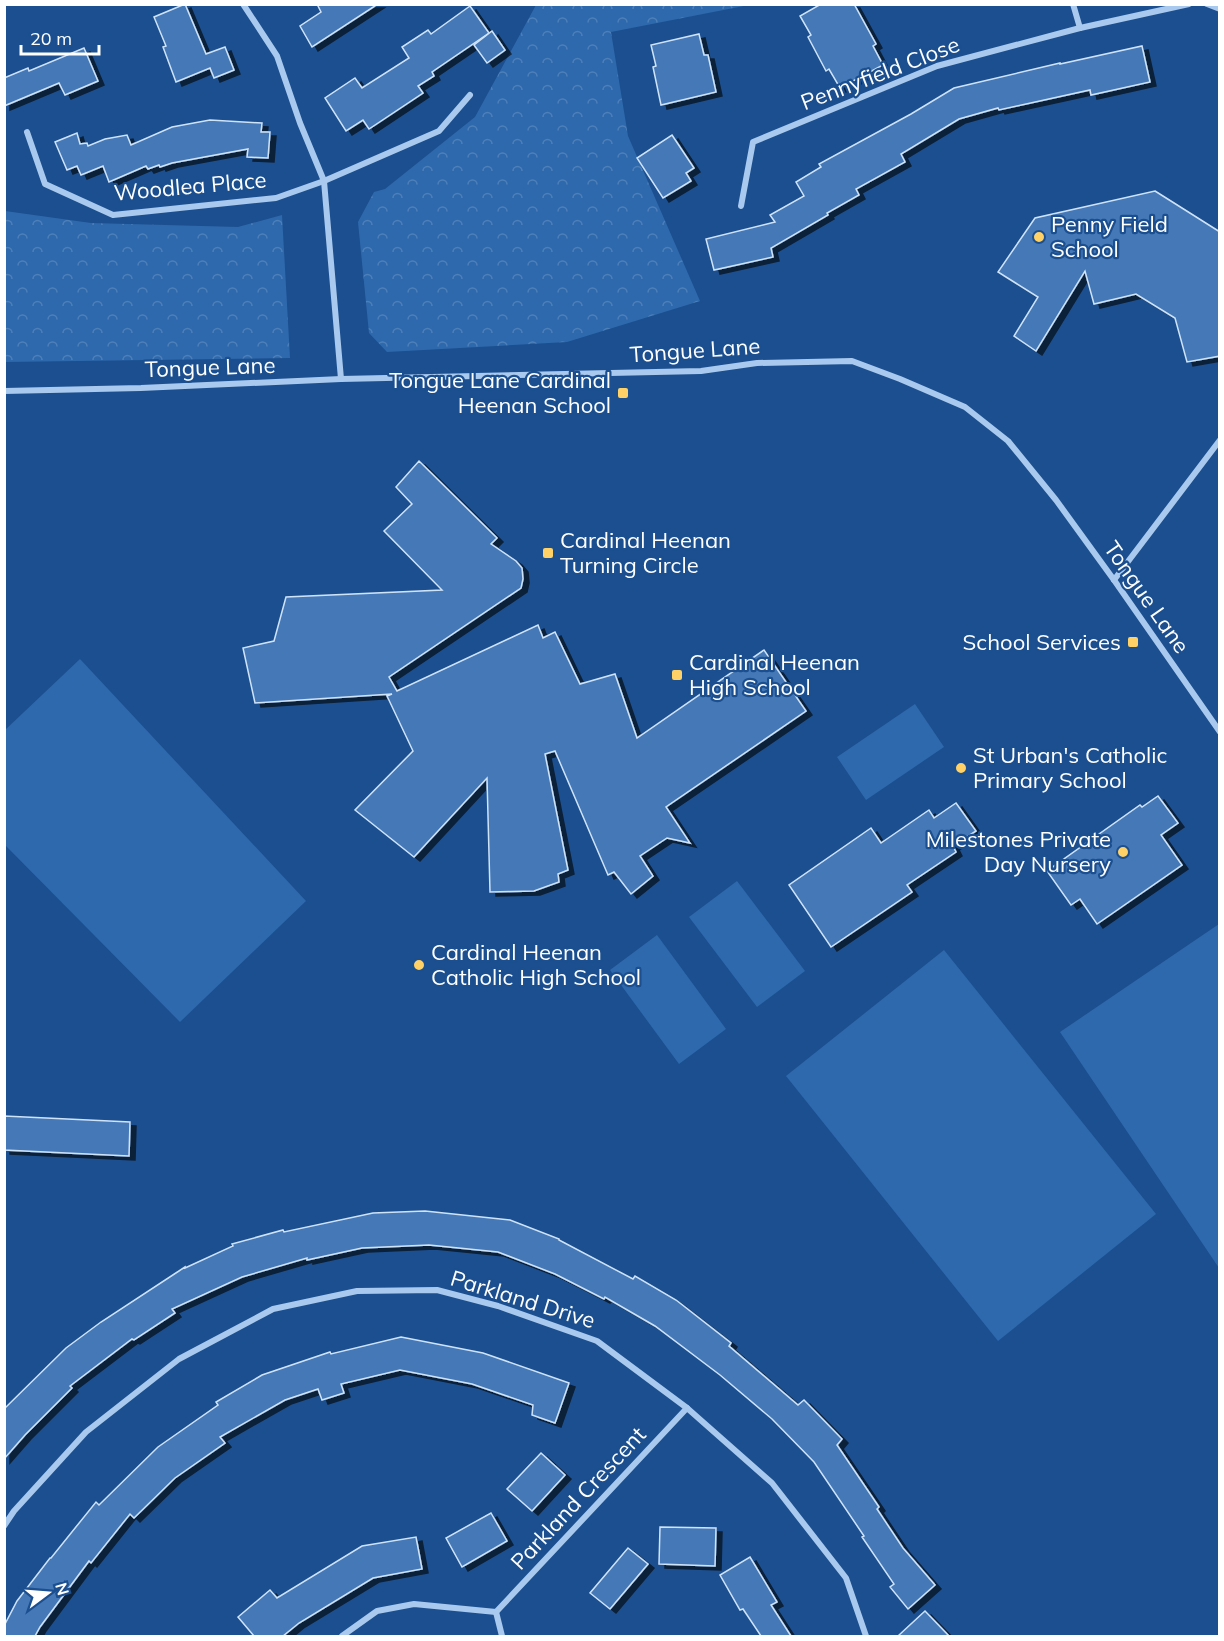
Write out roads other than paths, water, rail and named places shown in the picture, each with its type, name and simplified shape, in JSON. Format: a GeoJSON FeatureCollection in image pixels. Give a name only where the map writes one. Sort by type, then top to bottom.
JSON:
{"type":"FeatureCollection","features":[{"type":"Feature","properties":{"kind":"street"},"geometry":{"type":"LineString","coordinates":[[243,4],[277,56],[300,123],[324,181],[341,379]]}},
{"type":"Feature","properties":{"kind":"street"},"geometry":{"type":"LineString","coordinates":[[1073,4],[1080,28]]}},
{"type":"Feature","properties":{"kind":"street","name":"Pennyfield Close"},"geometry":{"type":"LineString","coordinates":[[741,206],[753,142],[937,66],[1080,28],[1189,4]]}},
{"type":"Feature","properties":{"kind":"street"},"geometry":{"type":"LineString","coordinates":[[1208,4],[1220,9]]}},
{"type":"Feature","properties":{"kind":"street","name":"Woodlea Place"},"geometry":{"type":"LineString","coordinates":[[27,132],[45,184],[113,215],[276,198],[324,181],[439,131],[470,95]]}},
{"type":"Feature","properties":{"kind":"street","name":"Tongue Lane"},"geometry":{"type":"LineString","coordinates":[[4,391],[141,388],[341,379],[701,371],[757,363],[852,361],[965,407],[1008,441],[1056,500],[1220,732]]}},
{"type":"Feature","properties":{"kind":"street"},"geometry":{"type":"LineString","coordinates":[[1114,580],[1220,440]]}},
{"type":"Feature","properties":{"kind":"street","name":"Parkland Drive"},"geometry":{"type":"LineString","coordinates":[[4,1526],[14,1511],[86,1432],[179,1359],[273,1310],[357,1291],[437,1290],[498,1306],[597,1341],[687,1408],[772,1483],[846,1578],[866,1636]]}},
{"type":"Feature","properties":{"kind":"street","name":"Parkland Crescent"},"geometry":{"type":"LineString","coordinates":[[496,1612],[687,1408]]}},
{"type":"Feature","properties":{"kind":"street"},"geometry":{"type":"LineString","coordinates":[[342,1636],[377,1611],[414,1604],[496,1612],[502,1636]]}},
{"type":"Feature","properties":{"kind":"place","name":"Penny Field School"},"geometry":{"type":"Point","coordinates":[1039,237]}},
{"type":"Feature","properties":{"kind":"place","name":"Tongue Lane Cardinal Heenan School"},"geometry":{"type":"Point","coordinates":[623,393]}},
{"type":"Feature","properties":{"kind":"place","name":"Cardinal Heenan Turning Circle"},"geometry":{"type":"Point","coordinates":[548,553]}},
{"type":"Feature","properties":{"kind":"place","name":"School Services"},"geometry":{"type":"Point","coordinates":[1133,642]}},
{"type":"Feature","properties":{"kind":"place","name":"Cardinal Heenan High School"},"geometry":{"type":"Point","coordinates":[677,675]}},
{"type":"Feature","properties":{"kind":"place","name":"St Urban's Catholic Primary School"},"geometry":{"type":"Point","coordinates":[961,768]}},
{"type":"Feature","properties":{"kind":"place","name":"Milestones Private Day Nursery"},"geometry":{"type":"Point","coordinates":[1123,852]}},
{"type":"Feature","properties":{"kind":"place","name":"Cardinal Heenan Catholic High School"},"geometry":{"type":"Point","coordinates":[419,965]}}]}
